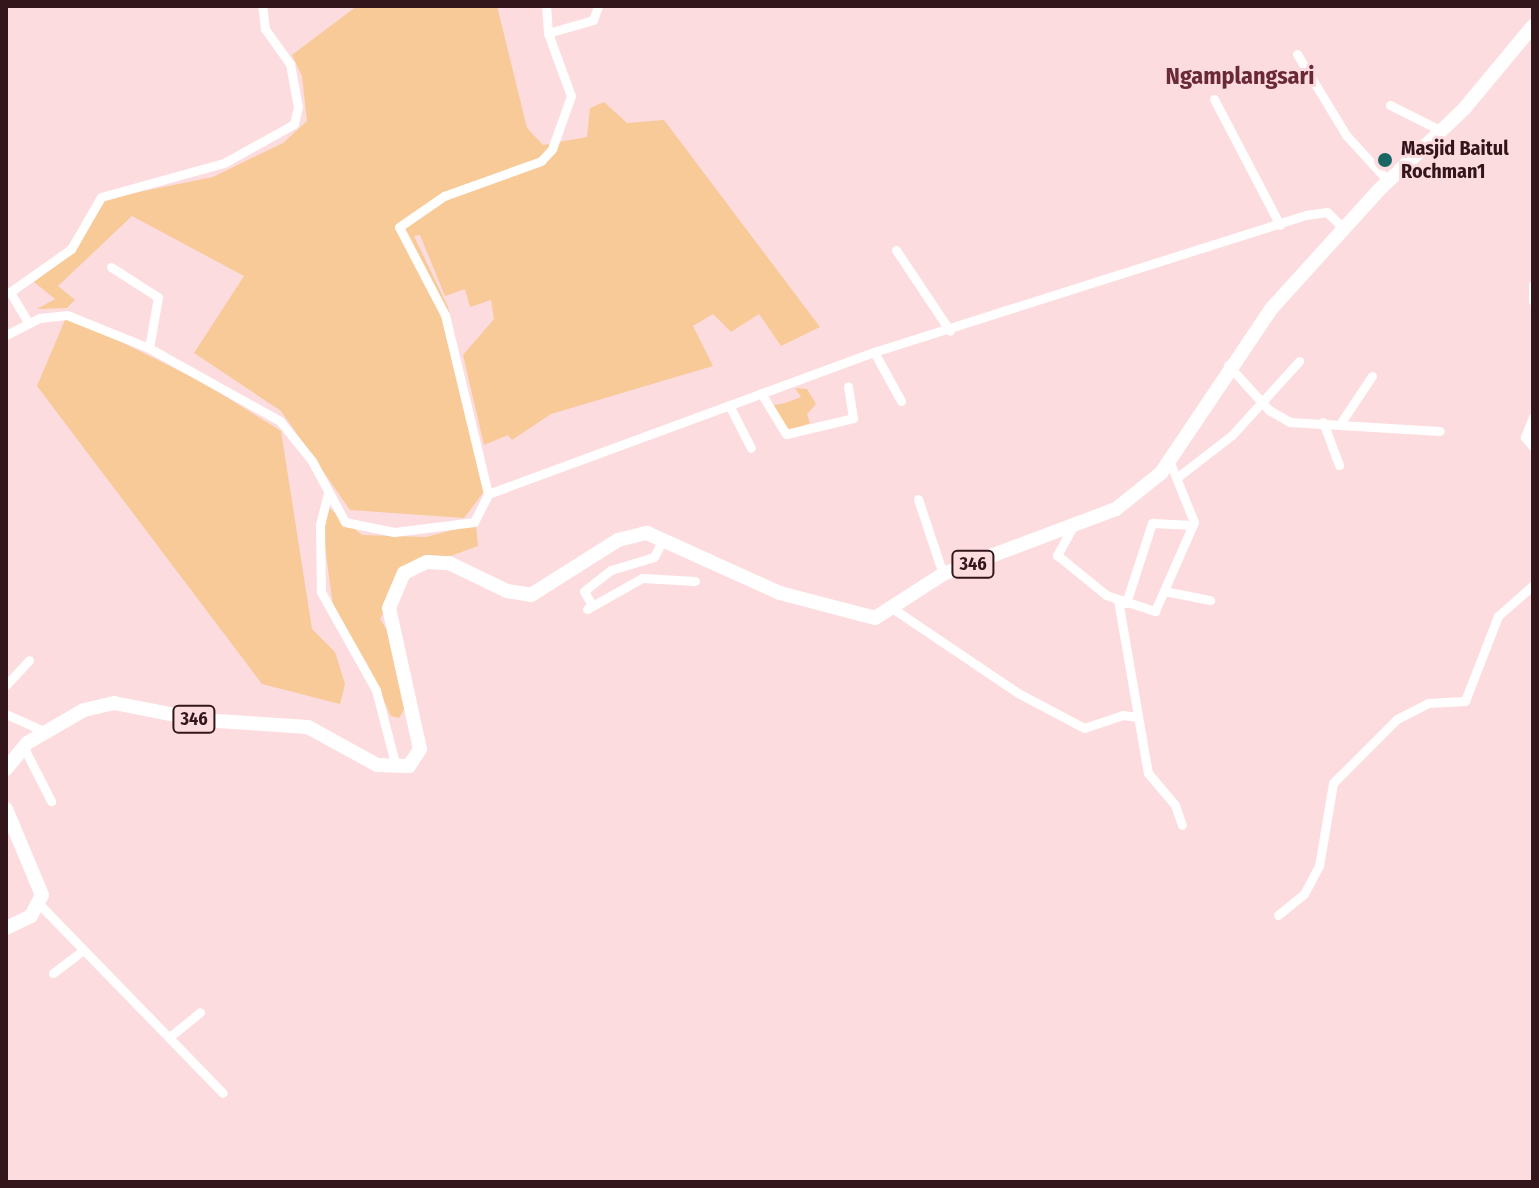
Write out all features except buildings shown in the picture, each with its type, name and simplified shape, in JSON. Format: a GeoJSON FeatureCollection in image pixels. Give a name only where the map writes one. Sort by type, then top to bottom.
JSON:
{"type":"FeatureCollection","features":[{"type":"Feature","properties":{"kind":"main road","name":"346"},"geometry":{"type":"LineString","coordinates":[[6,769],[23,746],[46,732],[93,706],[122,703],[201,720],[308,727],[368,761],[396,767],[416,733],[389,621],[391,598],[404,573],[437,560],[531,595],[625,536],[663,539],[815,605],[870,618],[895,610],[943,574],[1071,530],[1136,496],[1169,460],[1228,365],[1344,229],[1388,181],[1442,131],[1533,26]]}},
{"type":"Feature","properties":{"kind":"main road"},"geometry":{"type":"LineString","coordinates":[[6,809],[9,833],[39,878],[40,905],[6,928]]}},
{"type":"Feature","properties":{"kind":"street"},"geometry":{"type":"LineString","coordinates":[[28,322],[10,292],[71,249],[101,197],[224,163],[294,124],[298,107],[290,64],[265,29],[262,6]]}},
{"type":"Feature","properties":{"kind":"street"},"geometry":{"type":"LineString","coordinates":[[6,335],[28,322],[67,315],[149,348],[280,421],[353,527],[394,532],[474,522],[488,494],[445,315],[399,227],[444,196],[548,155],[571,96],[548,33],[546,6]]}},
{"type":"Feature","properties":{"kind":"street"},"geometry":{"type":"LineString","coordinates":[[548,33],[593,20],[598,6]]}},
{"type":"Feature","properties":{"kind":"street"},"geometry":{"type":"LineString","coordinates":[[1297,54],[1346,135],[1388,181]]}},
{"type":"Feature","properties":{"kind":"street"},"geometry":{"type":"LineString","coordinates":[[1214,99],[1280,225]]}},
{"type":"Feature","properties":{"kind":"street"},"geometry":{"type":"LineString","coordinates":[[1390,105],[1442,131]]}},
{"type":"Feature","properties":{"kind":"street"},"geometry":{"type":"LineString","coordinates":[[488,494],[874,352],[950,331],[1280,225],[1323,212],[1344,229]]}},
{"type":"Feature","properties":{"kind":"street"},"geometry":{"type":"LineString","coordinates":[[896,250],[950,331]]}},
{"type":"Feature","properties":{"kind":"street"},"geometry":{"type":"LineString","coordinates":[[111,267],[158,297],[149,348]]}},
{"type":"Feature","properties":{"kind":"street"},"geometry":{"type":"LineString","coordinates":[[1533,285],[1533,301]]}},
{"type":"Feature","properties":{"kind":"street"},"geometry":{"type":"LineString","coordinates":[[874,352],[901,401]]}},
{"type":"Feature","properties":{"kind":"street"},"geometry":{"type":"LineString","coordinates":[[1179,476],[1232,435],[1299,361]]}},
{"type":"Feature","properties":{"kind":"street"},"geometry":{"type":"LineString","coordinates":[[1228,365],[1261,402],[1290,422],[1342,421],[1402,430],[1440,431]]}},
{"type":"Feature","properties":{"kind":"street"},"geometry":{"type":"LineString","coordinates":[[1342,421],[1372,376]]}},
{"type":"Feature","properties":{"kind":"street"},"geometry":{"type":"LineString","coordinates":[[761,393],[786,434],[853,418],[848,386]]}},
{"type":"Feature","properties":{"kind":"street"},"geometry":{"type":"LineString","coordinates":[[729,405],[751,448]]}},
{"type":"Feature","properties":{"kind":"street"},"geometry":{"type":"LineString","coordinates":[[1533,417],[1525,437],[1533,447]]}},
{"type":"Feature","properties":{"kind":"street"},"geometry":{"type":"LineString","coordinates":[[1323,422],[1339,465]]}},
{"type":"Feature","properties":{"kind":"street"},"geometry":{"type":"LineString","coordinates":[[1071,530],[1057,555],[1088,584],[1152,612],[1193,525],[1179,476],[1169,460]]}},
{"type":"Feature","properties":{"kind":"street"},"geometry":{"type":"LineString","coordinates":[[328,493],[320,524],[321,592],[376,690],[396,767]]}},
{"type":"Feature","properties":{"kind":"street"},"geometry":{"type":"LineString","coordinates":[[918,499],[943,574]]}},
{"type":"Feature","properties":{"kind":"street"},"geometry":{"type":"LineString","coordinates":[[1182,825],[1175,805],[1148,773],[1137,717],[1122,601],[1152,523],[1193,525]]}},
{"type":"Feature","properties":{"kind":"street"},"geometry":{"type":"LineString","coordinates":[[663,539],[654,557],[611,570],[584,591],[590,607],[650,576],[695,581]]}},
{"type":"Feature","properties":{"kind":"street"},"geometry":{"type":"LineString","coordinates":[[1278,915],[1304,894],[1319,866],[1333,783],[1397,719],[1428,703],[1465,701],[1498,616],[1533,585]]}},
{"type":"Feature","properties":{"kind":"street"},"geometry":{"type":"LineString","coordinates":[[1164,591],[1210,600]]}},
{"type":"Feature","properties":{"kind":"street"},"geometry":{"type":"LineString","coordinates":[[895,610],[1018,693],[1084,728],[1137,717]]}},
{"type":"Feature","properties":{"kind":"street"},"geometry":{"type":"LineString","coordinates":[[6,685],[29,660]]}},
{"type":"Feature","properties":{"kind":"street"},"geometry":{"type":"LineString","coordinates":[[6,714],[46,732]]}},
{"type":"Feature","properties":{"kind":"street"},"geometry":{"type":"LineString","coordinates":[[23,746],[51,801]]}},
{"type":"Feature","properties":{"kind":"street"},"geometry":{"type":"LineString","coordinates":[[40,905],[172,1035],[223,1093]]}},
{"type":"Feature","properties":{"kind":"street"},"geometry":{"type":"LineString","coordinates":[[53,973],[83,950]]}},
{"type":"Feature","properties":{"kind":"street"},"geometry":{"type":"LineString","coordinates":[[172,1035],[200,1012]]}},
{"type":"Feature","properties":{"kind":"shaded area"},"geometry":{"type":"Polygon","coordinates":[[[357,6],[497,6],[527,128],[543,145],[587,137],[590,108],[604,102],[627,123],[664,120],[820,327],[781,346],[759,314],[731,332],[713,314],[693,326],[713,366],[551,414],[512,440],[508,435],[484,445],[463,355],[494,319],[491,300],[470,307],[465,289],[445,296],[420,235],[414,236],[448,307],[489,485],[464,518],[350,510],[281,411],[194,353],[244,276],[132,216],[58,286],[75,300],[67,308],[37,309],[55,299],[34,282],[77,249],[105,199],[213,177],[283,143],[307,121],[302,76],[292,55],[357,6]]]}},
{"type":"Feature","properties":{"kind":"shaded area"},"geometry":{"type":"Polygon","coordinates":[[[67,315],[204,383],[281,431],[312,629],[335,652],[345,684],[340,704],[262,684],[37,386],[67,315]]]}},
{"type":"Feature","properties":{"kind":"shaded area"},"geometry":{"type":"Polygon","coordinates":[[[795,388],[807,389],[816,404],[807,414],[810,423],[787,432],[764,394],[774,405],[785,403],[801,397],[795,388]]]}},
{"type":"Feature","properties":{"kind":"shaded area"},"geometry":{"type":"Polygon","coordinates":[[[327,506],[362,535],[426,537],[476,524],[478,546],[404,573],[380,619],[391,636],[405,708],[399,718],[391,716],[366,662],[334,614],[324,539],[327,506]]]}},
{"type":"Feature","properties":{"kind":"place","name":"Masjid Baitul Rochman1"},"geometry":{"type":"Point","coordinates":[1385,160]}},
{"type":"Feature","properties":{"kind":"district","name":"Ngamplangsari"},"geometry":{"type":"Point","coordinates":[1240,77]}}]}
